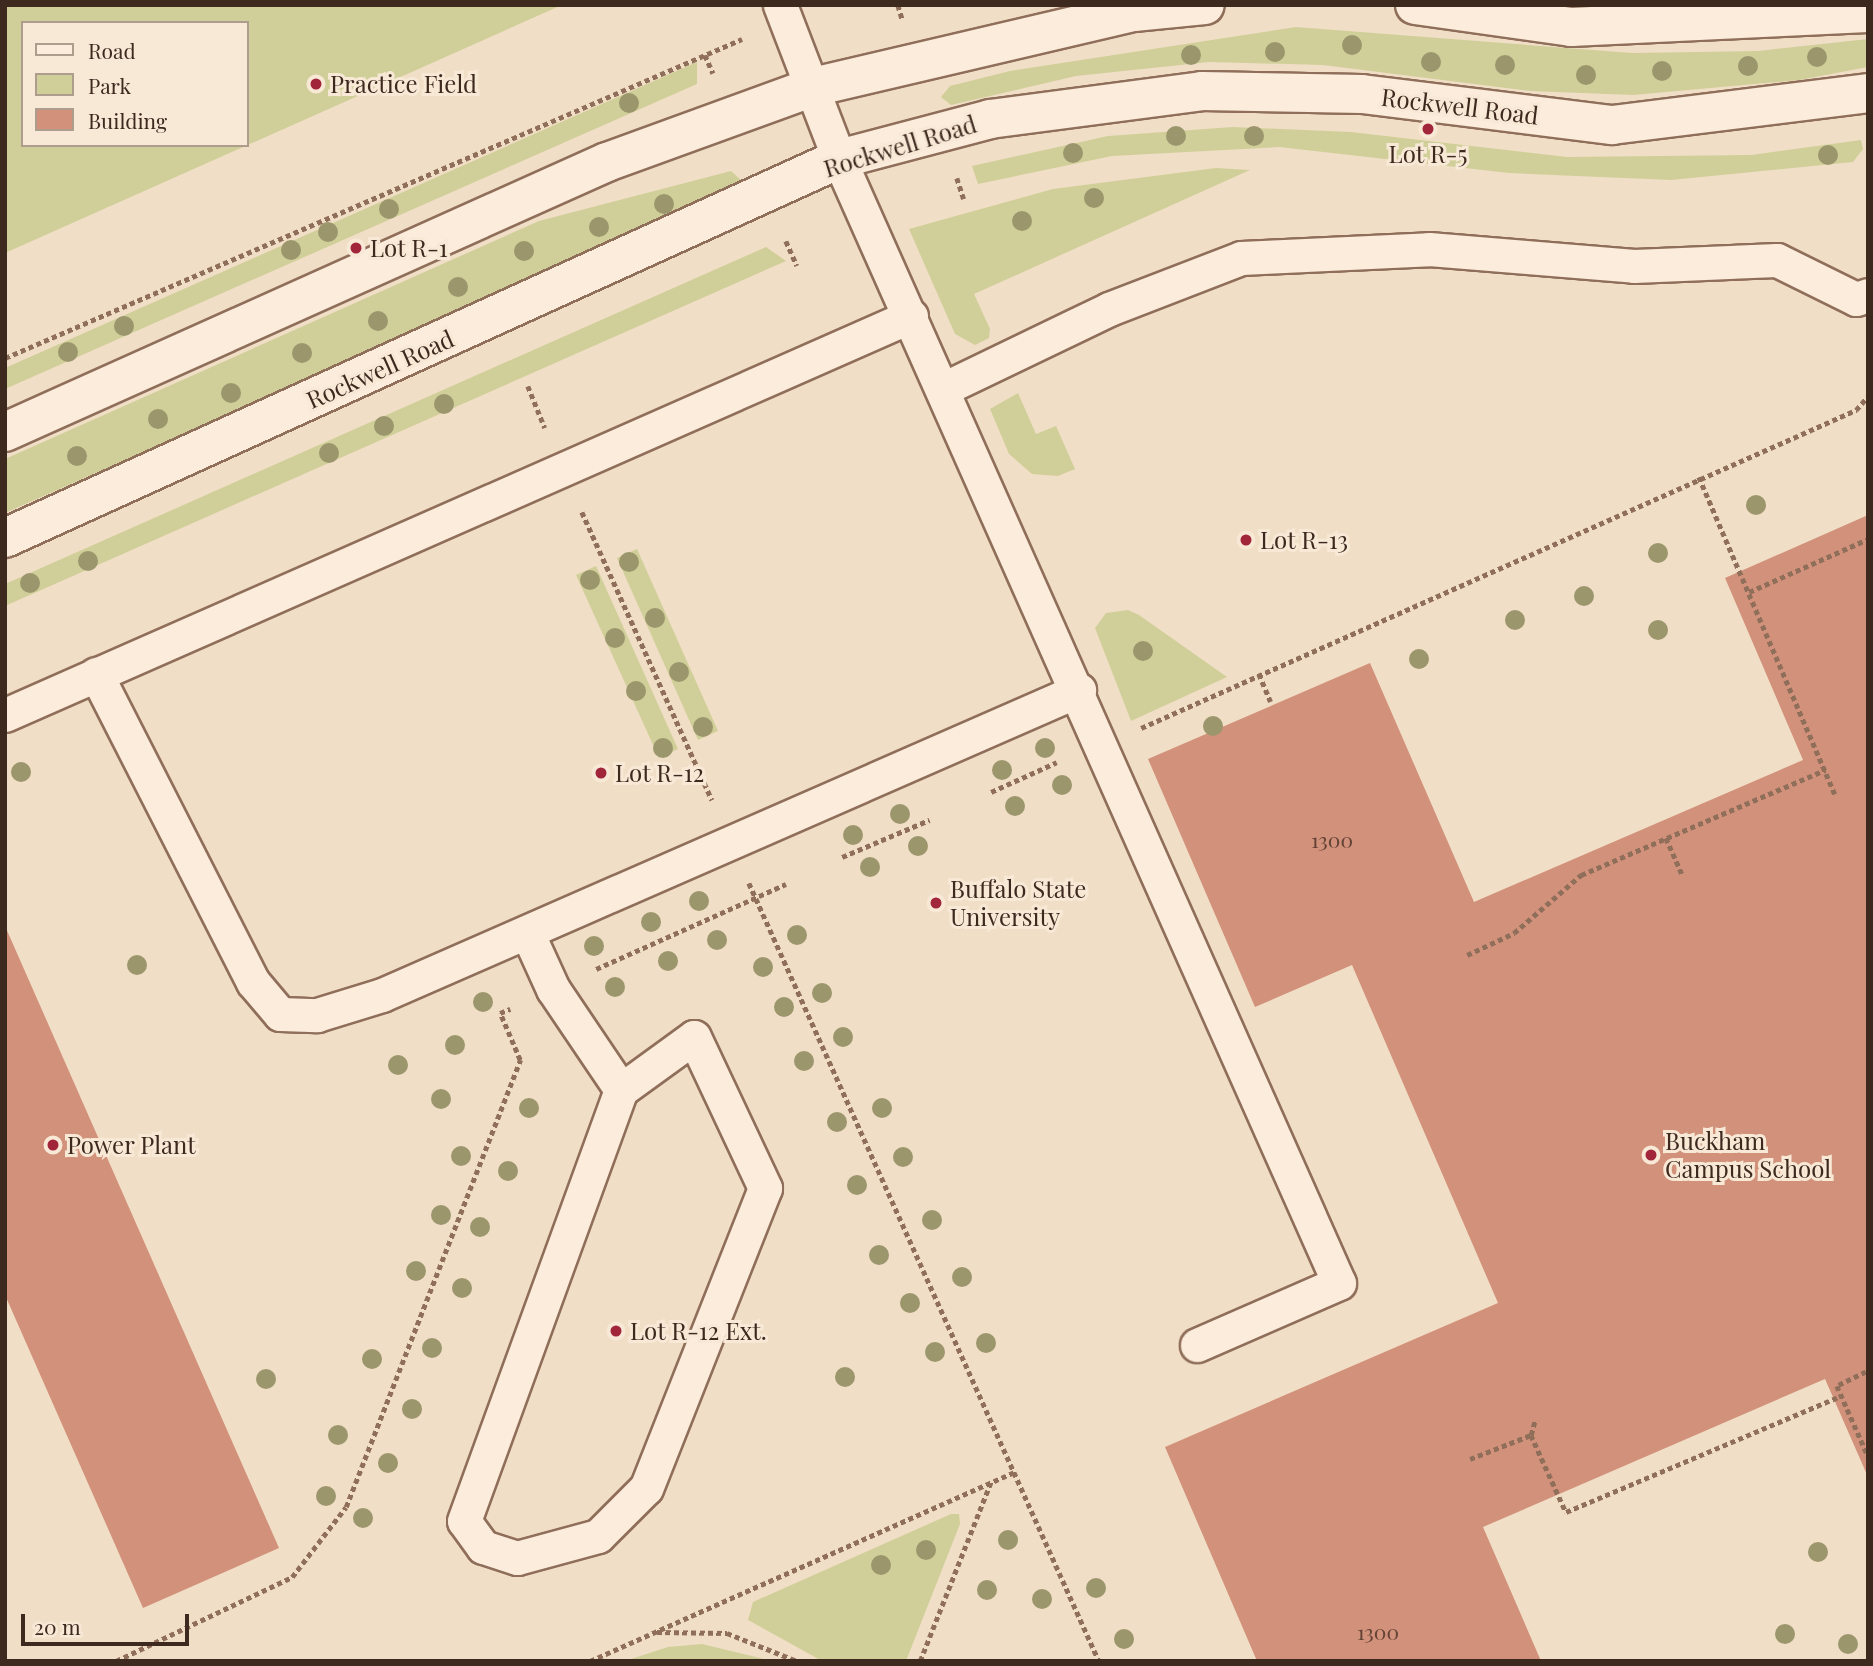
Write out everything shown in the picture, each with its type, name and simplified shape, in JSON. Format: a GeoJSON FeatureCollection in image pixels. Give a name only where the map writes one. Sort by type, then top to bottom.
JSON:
{"type":"FeatureCollection","features":[{"type":"Feature","properties":{"kind":"street"},"geometry":{"type":"LineString","coordinates":[[5,432],[607,162],[813,87],[1134,12],[1205,5]]}},
{"type":"Feature","properties":{"kind":"street"},"geometry":{"type":"LineString","coordinates":[[1415,5],[1571,27],[1868,13]]}},
{"type":"Feature","properties":{"kind":"street","name":"Rockwell Road"},"geometry":{"type":"LineString","coordinates":[[5,538],[839,159],[990,119],[1202,91],[1362,94],[1612,125],[1868,93]]}},
{"type":"Feature","properties":{"kind":"lane"},"geometry":{"type":"LineString","coordinates":[[780,5],[839,159],[945,387],[1339,1283],[1196,1345]]}},
{"type":"Feature","properties":{"kind":"lane"},"geometry":{"type":"LineString","coordinates":[[945,387],[1108,309],[1241,258],[1429,249],[1634,266],[1777,260],[1856,299],[1868,295]]}},
{"type":"Feature","properties":{"kind":"lane"},"geometry":{"type":"LineString","coordinates":[[5,715],[911,316]]}},
{"type":"Feature","properties":{"kind":"lane"},"geometry":{"type":"LineString","coordinates":[[96,674],[253,982],[280,1014],[353,1007],[1079,690]]}},
{"type":"Feature","properties":{"kind":"lane"},"geometry":{"type":"LineString","coordinates":[[527,932],[553,989],[621,1090]]}},
{"type":"Feature","properties":{"kind":"lane"},"geometry":{"type":"LineString","coordinates":[[694,1037],[765,1188],[646,1488],[598,1536],[517,1559],[483,1547],[464,1521],[621,1090],[694,1037]]}},
{"type":"Feature","properties":{"kind":"path"},"geometry":{"type":"LineString","coordinates":[[5,358],[756,33]]}},
{"type":"Feature","properties":{"kind":"path"},"geometry":{"type":"LineString","coordinates":[[705,55],[713,74]]}},
{"type":"Feature","properties":{"kind":"path"},"geometry":{"type":"LineString","coordinates":[[786,241],[797,266]]}},
{"type":"Feature","properties":{"kind":"path"},"geometry":{"type":"LineString","coordinates":[[528,386],[550,438]]}},
{"type":"Feature","properties":{"kind":"path"},"geometry":{"type":"LineString","coordinates":[[1146,726],[1699,477],[1856,410],[1868,396]]}},
{"type":"Feature","properties":{"kind":"path"},"geometry":{"type":"LineString","coordinates":[[1699,477],[1835,794]]}},
{"type":"Feature","properties":{"kind":"path"},"geometry":{"type":"LineString","coordinates":[[576,499],[718,814]]}},
{"type":"Feature","properties":{"kind":"path"},"geometry":{"type":"LineString","coordinates":[[1749,592],[1868,539]]}},
{"type":"Feature","properties":{"kind":"path"},"geometry":{"type":"LineString","coordinates":[[1259,674],[1270,702]]}},
{"type":"Feature","properties":{"kind":"path"},"geometry":{"type":"LineString","coordinates":[[991,792],[1063,760]]}},
{"type":"Feature","properties":{"kind":"path"},"geometry":{"type":"LineString","coordinates":[[1466,955],[1514,933],[1581,875],[1825,770]]}},
{"type":"Feature","properties":{"kind":"path"},"geometry":{"type":"LineString","coordinates":[[842,857],[929,820]]}},
{"type":"Feature","properties":{"kind":"path"},"geometry":{"type":"LineString","coordinates":[[1666,838],[1682,874]]}},
{"type":"Feature","properties":{"kind":"path"},"geometry":{"type":"LineString","coordinates":[[743,870],[1099,1661]]}},
{"type":"Feature","properties":{"kind":"path"},"geometry":{"type":"LineString","coordinates":[[592,971],[786,884]]}},
{"type":"Feature","properties":{"kind":"path"},"geometry":{"type":"LineString","coordinates":[[116,1661],[292,1577],[346,1507],[520,1060],[500,1013]]}},
{"type":"Feature","properties":{"kind":"path"},"geometry":{"type":"LineString","coordinates":[[1866,1372],[1837,1386],[1868,1456]]}},
{"type":"Feature","properties":{"kind":"path"},"geometry":{"type":"LineString","coordinates":[[1535,1420],[1531,1435],[1566,1513],[1841,1396]]}},
{"type":"Feature","properties":{"kind":"path"},"geometry":{"type":"LineString","coordinates":[[1470,1459],[1531,1435]]}},
{"type":"Feature","properties":{"kind":"path"},"geometry":{"type":"LineString","coordinates":[[590,1661],[1014,1472]]}},
{"type":"Feature","properties":{"kind":"path"},"geometry":{"type":"LineString","coordinates":[[920,1661],[992,1482]]}},
{"type":"Feature","properties":{"kind":"path"},"geometry":{"type":"LineString","coordinates":[[654,1632],[727,1633],[797,1661]]}},
{"type":"Feature","properties":{"kind":"green space","name":"Practice Field"},"geometry":{"type":"Polygon","coordinates":[[[5,5],[562,5],[248,145],[248,21],[21,21],[21,147],[243,147],[5,253],[5,5]]]}},
{"type":"Feature","properties":{"kind":"green space"},"geometry":{"type":"Polygon","coordinates":[[[1296,27],[1632,53],[1758,51],[1868,39],[1868,67],[1799,80],[1633,95],[1530,91],[1323,65],[1209,62],[1076,76],[951,105],[941,97],[950,86],[1010,71],[1296,27]]]}},
{"type":"Feature","properties":{"kind":"green space"},"geometry":{"type":"Polygon","coordinates":[[[697,62],[697,84],[5,389],[5,368],[697,62]]]}},
{"type":"Feature","properties":{"kind":"green space"},"geometry":{"type":"Polygon","coordinates":[[[1233,127],[1351,132],[1567,157],[1751,155],[1861,140],[1863,149],[1853,162],[1671,180],[1509,173],[1279,147],[1112,156],[978,184],[972,166],[1108,136],[1233,127]]]}},
{"type":"Feature","properties":{"kind":"green space"},"geometry":{"type":"Polygon","coordinates":[[[1216,168],[1250,170],[974,294],[990,329],[989,338],[975,345],[955,334],[909,229],[1053,189],[1216,168]]]}},
{"type":"Feature","properties":{"kind":"green space"},"geometry":{"type":"Polygon","coordinates":[[[731,171],[741,180],[735,190],[5,513],[5,459],[539,221],[731,171]]]}},
{"type":"Feature","properties":{"kind":"green space"},"geometry":{"type":"Polygon","coordinates":[[[766,247],[786,261],[5,606],[5,584],[766,247]]]}},
{"type":"Feature","properties":{"kind":"green space"},"geometry":{"type":"Polygon","coordinates":[[[1018,393],[1036,434],[1056,426],[1075,469],[1058,476],[1032,474],[1009,454],[990,409],[1018,393]]]}},
{"type":"Feature","properties":{"kind":"green space"},"geometry":{"type":"Polygon","coordinates":[[[637,549],[718,731],[698,740],[617,558],[637,549]]]}},
{"type":"Feature","properties":{"kind":"green space"},"geometry":{"type":"Polygon","coordinates":[[[596,566],[678,749],[659,758],[576,575],[596,566]]]}},
{"type":"Feature","properties":{"kind":"green space"},"geometry":{"type":"Polygon","coordinates":[[[1128,610],[1227,677],[1131,721],[1095,628],[1106,613],[1128,610]]]}},
{"type":"Feature","properties":{"kind":"green space"},"geometry":{"type":"Polygon","coordinates":[[[951,1514],[959,1514],[960,1524],[906,1661],[822,1661],[748,1620],[753,1602],[951,1514]]]}},
{"type":"Feature","properties":{"kind":"green space"},"geometry":{"type":"Polygon","coordinates":[[[702,1644],[772,1661],[625,1661],[668,1647],[702,1644]]]}},
{"type":"Feature","properties":{"kind":"building","name":"Buckham Campus School"},"geometry":{"type":"Polygon","coordinates":[[[1868,515],[1868,1477],[1825,1379],[1483,1527],[1541,1661],[1257,1661],[1165,1447],[1498,1303],[1352,965],[1255,1007],[1148,759],[1370,663],[1474,902],[1803,760],[1725,578],[1868,515]]]}},
{"type":"Feature","properties":{"kind":"building","name":"Power Plant"},"geometry":{"type":"Polygon","coordinates":[[[5,926],[279,1548],[143,1608],[5,1295],[5,926]]]}},
{"type":"Feature","properties":{"kind":"place","name":"Practice Field"},"geometry":{"type":"Point","coordinates":[316,84]}},
{"type":"Feature","properties":{"kind":"place","name":"Lot R-5"},"geometry":{"type":"Point","coordinates":[1428,129]}},
{"type":"Feature","properties":{"kind":"place","name":"Lot R-1"},"geometry":{"type":"Point","coordinates":[356,248]}},
{"type":"Feature","properties":{"kind":"place","name":"Lot R-13"},"geometry":{"type":"Point","coordinates":[1246,540]}},
{"type":"Feature","properties":{"kind":"place","name":"Lot R-12"},"geometry":{"type":"Point","coordinates":[601,773]}},
{"type":"Feature","properties":{"kind":"place","name":"Buffalo State University"},"geometry":{"type":"Point","coordinates":[936,903]}},
{"type":"Feature","properties":{"kind":"place","name":"Power Plant"},"geometry":{"type":"Point","coordinates":[53,1145]}},
{"type":"Feature","properties":{"kind":"place","name":"Buckham Campus School"},"geometry":{"type":"Point","coordinates":[1651,1155]}},
{"type":"Feature","properties":{"kind":"place","name":"Lot R-12 Ext."},"geometry":{"type":"Point","coordinates":[616,1331]}}]}
